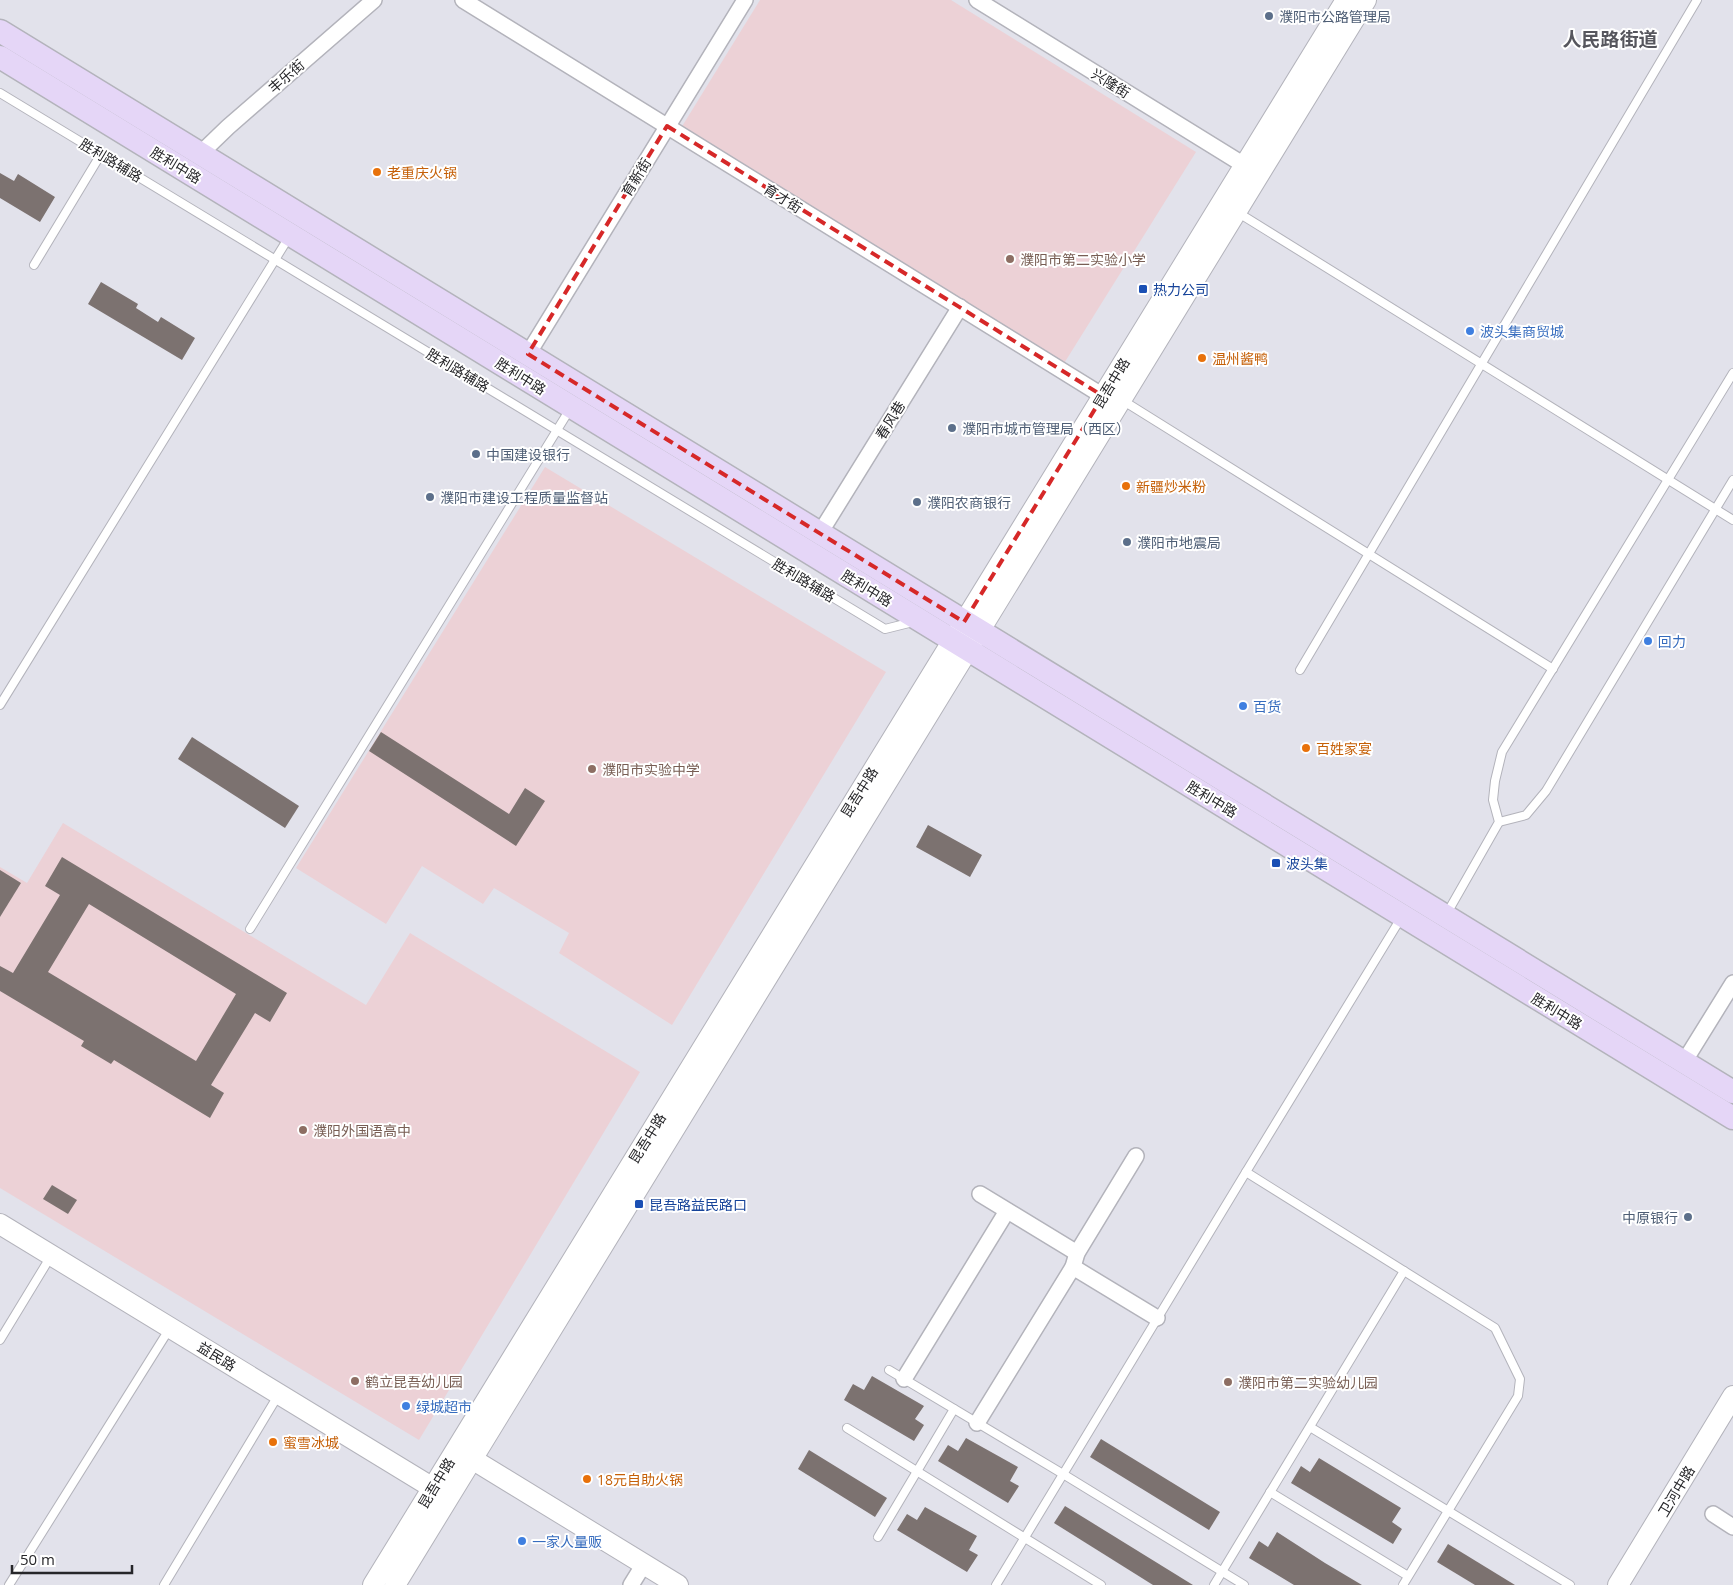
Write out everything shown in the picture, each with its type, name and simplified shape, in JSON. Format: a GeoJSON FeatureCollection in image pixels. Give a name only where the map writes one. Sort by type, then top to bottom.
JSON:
{"type":"FeatureCollection","features":[{"type":"Feature","properties":{"kind":"main road","name":"胜利中路"},"geometry":{"type":"LineString","coordinates":[[0,32],[820,533],[966,636],[1402,916],[1733,1118]]}},
{"type":"Feature","properties":{"kind":"main road","name":"胜利中路"},"geometry":{"type":"LineString","coordinates":[[0,57],[920,620],[966,636],[1445,916],[1733,1092]]}},
{"type":"Feature","properties":{"kind":"street","name":"丰乐街"},"geometry":{"type":"LineString","coordinates":[[200,154],[228,127],[374,0]]}},
{"type":"Feature","properties":{"kind":"street","name":"育才街"},"geometry":{"type":"LineString","coordinates":[[463,0],[960,307],[1112,398]]}},
{"type":"Feature","properties":{"kind":"street","name":"育新街"},"geometry":{"type":"LineString","coordinates":[[528,354],[745,0]]}},
{"type":"Feature","properties":{"kind":"street","name":"兴隆街"},"geometry":{"type":"LineString","coordinates":[[977,0],[1244,166]]}},
{"type":"Feature","properties":{"kind":"street","name":"昆吾中路"},"geometry":{"type":"LineString","coordinates":[[373,1585],[966,636],[1112,398],[1244,166],[1346,0]]}},
{"type":"Feature","properties":{"kind":"street","name":"昆吾中路"},"geometry":{"type":"LineString","coordinates":[[1112,398],[1237,212],[1366,0]]}},
{"type":"Feature","properties":{"kind":"street","name":"春风巷"},"geometry":{"type":"LineString","coordinates":[[820,533],[960,307]]}},
{"type":"Feature","properties":{"kind":"street","name":"昆吾中路"},"geometry":{"type":"LineString","coordinates":[[395,1585],[966,636]]}},
{"type":"Feature","properties":{"kind":"street"},"geometry":{"type":"LineString","coordinates":[[1684,1062],[1733,983]]}},
{"type":"Feature","properties":{"kind":"street"},"geometry":{"type":"LineString","coordinates":[[977,1423],[1136,1156]]}},
{"type":"Feature","properties":{"kind":"street"},"geometry":{"type":"LineString","coordinates":[[980,1194],[1007,1211],[1157,1318]]}},
{"type":"Feature","properties":{"kind":"street"},"geometry":{"type":"LineString","coordinates":[[904,1379],[1007,1211]]}},
{"type":"Feature","properties":{"kind":"street","name":"益民路"},"geometry":{"type":"LineString","coordinates":[[0,1224],[433,1488]]}},
{"type":"Feature","properties":{"kind":"street","name":"卫河中路"},"geometry":{"type":"LineString","coordinates":[[1618,1585],[1733,1396]]}},
{"type":"Feature","properties":{"kind":"street"},"geometry":{"type":"LineString","coordinates":[[472,1459],[678,1585]]}},
{"type":"Feature","properties":{"kind":"street"},"geometry":{"type":"LineString","coordinates":[[1713,1514],[1733,1527]]}},
{"type":"Feature","properties":{"kind":"street"},"geometry":{"type":"LineString","coordinates":[[631,1585],[644,1564]]}},
{"type":"Feature","properties":{"kind":"lane"},"geometry":{"type":"LineString","coordinates":[[1300,670],[1697,0]]}},
{"type":"Feature","properties":{"kind":"lane","name":"胜利路辅路"},"geometry":{"type":"LineString","coordinates":[[0,93],[885,629],[920,620]]}},
{"type":"Feature","properties":{"kind":"lane"},"geometry":{"type":"LineString","coordinates":[[34,265],[101,154]]}},
{"type":"Feature","properties":{"kind":"lane"},"geometry":{"type":"LineString","coordinates":[[1237,212],[1733,520]]}},
{"type":"Feature","properties":{"kind":"lane"},"geometry":{"type":"LineString","coordinates":[[0,705],[290,235]]}},
{"type":"Feature","properties":{"kind":"lane"},"geometry":{"type":"LineString","coordinates":[[1445,916],[1499,822],[1493,800],[1495,781],[1502,752],[1733,373]]}},
{"type":"Feature","properties":{"kind":"lane"},"geometry":{"type":"LineString","coordinates":[[1112,398],[1369,554],[1553,669]]}},
{"type":"Feature","properties":{"kind":"lane"},"geometry":{"type":"LineString","coordinates":[[250,929],[572,407]]}},
{"type":"Feature","properties":{"kind":"lane"},"geometry":{"type":"LineString","coordinates":[[1499,822],[1526,815],[1546,791],[1733,480]]}},
{"type":"Feature","properties":{"kind":"lane"},"geometry":{"type":"LineString","coordinates":[[996,1585],[1402,916]]}},
{"type":"Feature","properties":{"kind":"lane"},"geometry":{"type":"LineString","coordinates":[[1246,1172],[1495,1328],[1520,1379],[1518,1396],[1403,1585]]}},
{"type":"Feature","properties":{"kind":"lane"},"geometry":{"type":"LineString","coordinates":[[0,1340],[52,1256]]}},
{"type":"Feature","properties":{"kind":"lane"},"geometry":{"type":"LineString","coordinates":[[1214,1585],[1404,1271]]}},
{"type":"Feature","properties":{"kind":"lane"},"geometry":{"type":"LineString","coordinates":[[9,1585],[170,1327]]}},
{"type":"Feature","properties":{"kind":"lane"},"geometry":{"type":"LineString","coordinates":[[889,1370],[1064,1474],[1244,1585]]}},
{"type":"Feature","properties":{"kind":"lane"},"geometry":{"type":"LineString","coordinates":[[164,1585],[279,1394]]}},
{"type":"Feature","properties":{"kind":"lane"},"geometry":{"type":"LineString","coordinates":[[878,1537],[954,1409]]}},
{"type":"Feature","properties":{"kind":"lane"},"geometry":{"type":"LineString","coordinates":[[1310,1427],[1570,1585]]}},
{"type":"Feature","properties":{"kind":"lane"},"geometry":{"type":"LineString","coordinates":[[847,1428],[1101,1585]]}},
{"type":"Feature","properties":{"kind":"lane"},"geometry":{"type":"LineString","coordinates":[[1270,1492],[1408,1576]]}},
{"type":"Feature","properties":{"kind":"highlighted area"},"geometry":{"type":"Polygon","coordinates":[[[667,126],[1103,396],[964,622],[528,354],[667,126]]]}},
{"type":"Feature","properties":{"kind":"shaded area","name":"濮阳市第二实验小学"},"geometry":{"type":"Polygon","coordinates":[[[760,0],[951,0],[1196,152],[1063,365],[681,128],[760,0]]]}},
{"type":"Feature","properties":{"kind":"shaded area","name":"濮阳市实验中学"},"geometry":{"type":"Polygon","coordinates":[[[545,467],[886,672],[672,1025],[559,953],[569,933],[494,888],[483,904],[422,866],[386,924],[296,868],[545,467]]]}},
{"type":"Feature","properties":{"kind":"shaded area","name":"濮阳外国语高中"},"geometry":{"type":"Polygon","coordinates":[[[63,823],[366,1005],[410,933],[640,1072],[419,1440],[0,1188],[0,867],[27,883],[63,823]]]}},
{"type":"Feature","properties":{"kind":"building"},"geometry":{"type":"Polygon","coordinates":[[[0,173],[14,181],[18,174],[55,197],[40,222],[0,198],[0,173]]]}},
{"type":"Feature","properties":{"kind":"building"},"geometry":{"type":"Polygon","coordinates":[[[101,282],[138,304],[136,308],[158,322],[161,317],[195,338],[182,360],[88,304],[101,282]]]}},
{"type":"Feature","properties":{"kind":"building"},"geometry":{"type":"Polygon","coordinates":[[[381,732],[509,814],[525,788],[545,801],[516,846],[369,751],[381,732]]]}},
{"type":"Feature","properties":{"kind":"building"},"geometry":{"type":"Polygon","coordinates":[[[192,737],[299,806],[285,828],[178,759],[192,737]]]}},
{"type":"Feature","properties":{"kind":"building"},"geometry":{"type":"Polygon","coordinates":[[[928,825],[982,855],[970,877],[916,847],[928,825]]]}},
{"type":"Feature","properties":{"kind":"building"},"geometry":{"type":"Polygon","coordinates":[[[62,857],[287,993],[270,1022],[255,1013],[211,1085],[224,1093],[210,1118],[114,1060],[111,1064],[81,1046],[84,1041],[0,991],[0,966],[13,973],[60,895],[45,886],[62,857]],[[89,904],[48,972],[196,1061],[236,994],[89,904]]]}},
{"type":"Feature","properties":{"kind":"building"},"geometry":{"type":"Polygon","coordinates":[[[0,870],[21,883],[0,917],[0,870]]]}},
{"type":"Feature","properties":{"kind":"building"},"geometry":{"type":"Polygon","coordinates":[[[52,1185],[77,1200],[68,1214],[43,1199],[52,1185]]]}},
{"type":"Feature","properties":{"kind":"building"},"geometry":{"type":"Polygon","coordinates":[[[872,1376],[924,1406],[915,1419],[924,1425],[914,1441],[844,1400],[853,1384],[864,1390],[872,1376]]]}},
{"type":"Feature","properties":{"kind":"building"},"geometry":{"type":"Polygon","coordinates":[[[966,1438],[1018,1467],[1010,1481],[1019,1486],[1008,1503],[938,1461],[948,1445],[958,1451],[966,1438]]]}},
{"type":"Feature","properties":{"kind":"building"},"geometry":{"type":"Polygon","coordinates":[[[1101,1439],[1220,1512],[1209,1530],[1090,1457],[1101,1439]]]}},
{"type":"Feature","properties":{"kind":"building"},"geometry":{"type":"Polygon","coordinates":[[[809,1450],[887,1498],[875,1517],[798,1469],[809,1450]]]}},
{"type":"Feature","properties":{"kind":"building"},"geometry":{"type":"Polygon","coordinates":[[[1319,1458],[1401,1508],[1392,1522],[1402,1529],[1393,1544],[1291,1483],[1301,1466],[1310,1472],[1319,1458]]]}},
{"type":"Feature","properties":{"kind":"building"},"geometry":{"type":"Polygon","coordinates":[[[1065,1506],[1193,1585],[1153,1585],[1054,1523],[1065,1506]]]}},
{"type":"Feature","properties":{"kind":"building"},"geometry":{"type":"Polygon","coordinates":[[[925,1507],[977,1536],[969,1550],[978,1555],[967,1572],[897,1530],[907,1514],[917,1520],[925,1507]]]}},
{"type":"Feature","properties":{"kind":"building"},"geometry":{"type":"Polygon","coordinates":[[[1277,1532],[1362,1585],[1294,1585],[1249,1558],[1259,1541],[1268,1547],[1277,1532]]]}},
{"type":"Feature","properties":{"kind":"building"},"geometry":{"type":"Polygon","coordinates":[[[1448,1544],[1515,1585],[1475,1585],[1437,1562],[1448,1544]]]}},
{"type":"Feature","properties":{"kind":"place","name":"濮阳市公路管理局"},"geometry":{"type":"Point","coordinates":[1269,16]}},
{"type":"Feature","properties":{"kind":"place","name":"老重庆火锅"},"geometry":{"type":"Point","coordinates":[377,172]}},
{"type":"Feature","properties":{"kind":"place","name":"濮阳市第二实验小学"},"geometry":{"type":"Point","coordinates":[1010,259]}},
{"type":"Feature","properties":{"kind":"place","name":"热力公司"},"geometry":{"type":"Point","coordinates":[1143,289]}},
{"type":"Feature","properties":{"kind":"place","name":"波头集商贸城"},"geometry":{"type":"Point","coordinates":[1470,331]}},
{"type":"Feature","properties":{"kind":"place","name":"温州酱鸭"},"geometry":{"type":"Point","coordinates":[1202,358]}},
{"type":"Feature","properties":{"kind":"place","name":"濮阳市城市管理局（西区）"},"geometry":{"type":"Point","coordinates":[952,428]}},
{"type":"Feature","properties":{"kind":"place","name":"中国建设银行"},"geometry":{"type":"Point","coordinates":[476,454]}},
{"type":"Feature","properties":{"kind":"place","name":"新疆炒米粉"},"geometry":{"type":"Point","coordinates":[1126,486]}},
{"type":"Feature","properties":{"kind":"place","name":"濮阳市建设工程质量监督站"},"geometry":{"type":"Point","coordinates":[430,497]}},
{"type":"Feature","properties":{"kind":"place","name":"濮阳农商银行"},"geometry":{"type":"Point","coordinates":[917,502]}},
{"type":"Feature","properties":{"kind":"place","name":"濮阳市地震局"},"geometry":{"type":"Point","coordinates":[1127,542]}},
{"type":"Feature","properties":{"kind":"place","name":"回力"},"geometry":{"type":"Point","coordinates":[1648,641]}},
{"type":"Feature","properties":{"kind":"place","name":"百货"},"geometry":{"type":"Point","coordinates":[1243,706]}},
{"type":"Feature","properties":{"kind":"place","name":"百姓家宴"},"geometry":{"type":"Point","coordinates":[1306,748]}},
{"type":"Feature","properties":{"kind":"place","name":"濮阳市实验中学"},"geometry":{"type":"Point","coordinates":[592,769]}},
{"type":"Feature","properties":{"kind":"place","name":"波头集"},"geometry":{"type":"Point","coordinates":[1276,863]}},
{"type":"Feature","properties":{"kind":"place","name":"濮阳外国语高中"},"geometry":{"type":"Point","coordinates":[303,1130]}},
{"type":"Feature","properties":{"kind":"place","name":"昆吾路益民路口"},"geometry":{"type":"Point","coordinates":[639,1204]}},
{"type":"Feature","properties":{"kind":"place","name":"中原银行"},"geometry":{"type":"Point","coordinates":[1688,1217]}},
{"type":"Feature","properties":{"kind":"place","name":"鹤立昆吾幼儿园"},"geometry":{"type":"Point","coordinates":[355,1381]}},
{"type":"Feature","properties":{"kind":"place","name":"濮阳市第二实验幼儿园"},"geometry":{"type":"Point","coordinates":[1228,1382]}},
{"type":"Feature","properties":{"kind":"place","name":"绿城超市"},"geometry":{"type":"Point","coordinates":[406,1406]}},
{"type":"Feature","properties":{"kind":"place","name":"蜜雪冰城"},"geometry":{"type":"Point","coordinates":[273,1442]}},
{"type":"Feature","properties":{"kind":"place","name":"18元自助火锅"},"geometry":{"type":"Point","coordinates":[587,1479]}},
{"type":"Feature","properties":{"kind":"place","name":"一家人量贩"},"geometry":{"type":"Point","coordinates":[522,1541]}},
{"type":"Feature","properties":{"kind":"district","name":"人民路街道"},"geometry":{"type":"Point","coordinates":[1610,39]}}]}
